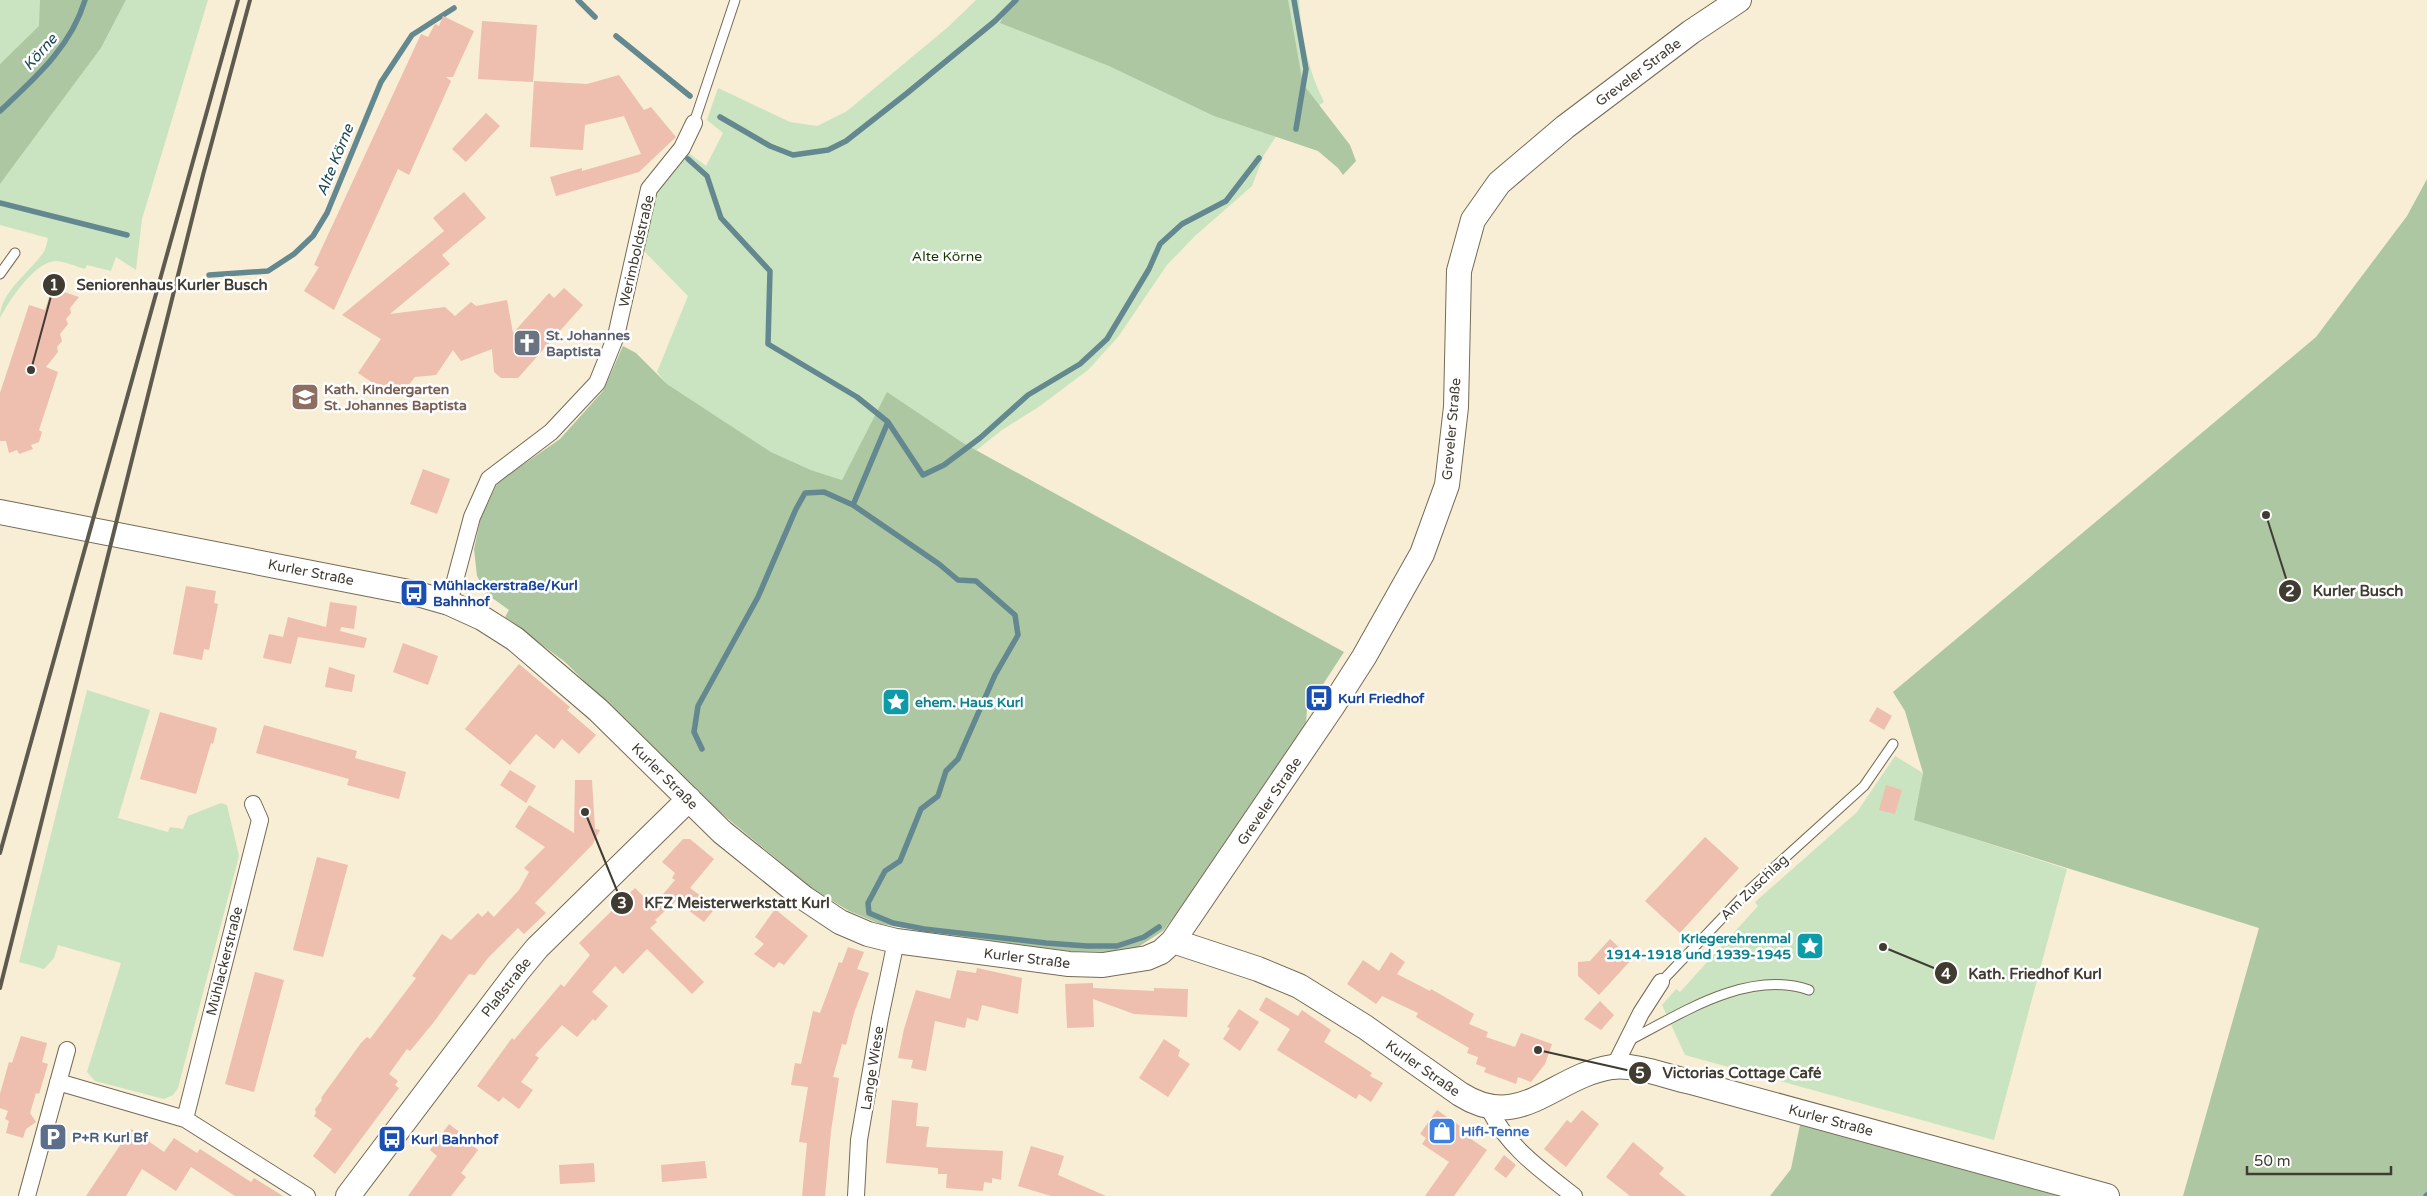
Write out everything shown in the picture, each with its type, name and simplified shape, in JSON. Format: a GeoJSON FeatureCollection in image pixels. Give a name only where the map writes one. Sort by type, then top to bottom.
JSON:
{"type":"FeatureCollection","features":[{"type":"Feature","properties":{"kind":"main road","name":"Greveler Straße"},"geometry":{"type":"LineString","coordinates":[[1173,941],[1332,707],[1364,657],[1422,554],[1447,485],[1456,407],[1459,271],[1473,220],[1499,183],[1565,127],[1691,32],[1739,0]]}},
{"type":"Feature","properties":{"kind":"main road","name":"Kurler Straße"},"geometry":{"type":"LineString","coordinates":[[0,512],[376,585],[449,603],[482,618],[515,639],[598,710],[722,832],[804,898],[840,922],[868,934],[896,941],[1030,960],[1104,965],[1147,958],[1161,952],[1173,941],[1299,986],[1365,1027],[1460,1094],[1474,1103],[1489,1109],[1520,1106],[1578,1077],[1614,1067],[1630,1068],[1691,1082],[2107,1196]]}},
{"type":"Feature","properties":{"kind":"main road","name":"Plaßstraße"},"geometry":{"type":"LineString","coordinates":[[348,1196],[522,966],[689,800]]}},
{"type":"Feature","properties":{"kind":"street","name":"Werimboldstraße"},"geometry":{"type":"LineString","coordinates":[[449,603],[472,517],[490,479],[551,432],[597,383],[616,336],[649,189],[682,148],[694,123]]}},
{"type":"Feature","properties":{"kind":"street","name":"Mühlackerstraße"},"geometry":{"type":"LineString","coordinates":[[186,1119],[260,820],[253,804]]}},
{"type":"Feature","properties":{"kind":"street","name":"Lange Wiese"},"geometry":{"type":"LineString","coordinates":[[856,1196],[860,1140],[880,1018],[896,941]]}},
{"type":"Feature","properties":{"kind":"street","name":"Am Zuschlag"},"geometry":{"type":"LineString","coordinates":[[1614,1067],[1641,1013],[1661,982]]}},
{"type":"Feature","properties":{"kind":"street"},"geometry":{"type":"LineString","coordinates":[[27,1196],[67,1050]]}},
{"type":"Feature","properties":{"kind":"street"},"geometry":{"type":"LineString","coordinates":[[58,1082],[186,1119],[307,1196]]}},
{"type":"Feature","properties":{"kind":"street"},"geometry":{"type":"LineString","coordinates":[[1489,1109],[1497,1125],[1521,1153],[1574,1196]]}},
{"type":"Feature","properties":{"kind":"lane"},"geometry":{"type":"LineString","coordinates":[[694,123],[735,0]]}},
{"type":"Feature","properties":{"kind":"lane"},"geometry":{"type":"LineString","coordinates":[[0,274],[15,253]]}},
{"type":"Feature","properties":{"kind":"lane","name":"Am Zuschlag"},"geometry":{"type":"LineString","coordinates":[[1661,982],[1752,887],[1864,786],[1893,744]]}},
{"type":"Feature","properties":{"kind":"lane"},"geometry":{"type":"LineString","coordinates":[[1628,1041],[1720,995],[1747,987],[1792,984],[1809,990]]}},
{"type":"Feature","properties":{"kind":"green space"},"geometry":{"type":"Polygon","coordinates":[[[0,0],[40,0],[40,26],[0,64],[0,0]]]}},
{"type":"Feature","properties":{"kind":"green space"},"geometry":{"type":"Polygon","coordinates":[[[40,0],[126,0],[101,48],[0,184],[0,64],[39,26],[40,0]]]}},
{"type":"Feature","properties":{"kind":"green space"},"geometry":{"type":"Polygon","coordinates":[[[126,0],[208,0],[142,219],[136,270],[116,257],[111,271],[87,265],[85,269],[59,261],[47,263],[23,283],[0,318],[1,309],[10,291],[43,253],[48,238],[0,225],[0,184],[101,48],[126,0]]]}},
{"type":"Feature","properties":{"kind":"green space","name":"Alte Körne"},"geometry":{"type":"Polygon","coordinates":[[[976,0],[1299,0],[1306,52],[1318,90],[1324,102],[1279,132],[1264,155],[1252,186],[1195,236],[1167,265],[1118,337],[1088,370],[1040,406],[1002,430],[973,453],[871,425],[842,480],[811,470],[771,452],[667,384],[657,372],[688,296],[637,244],[649,189],[682,148],[706,166],[723,133],[707,120],[718,88],[790,122],[817,126],[847,111],[948,27],[976,0]]]}},
{"type":"Feature","properties":{"kind":"green space"},"geometry":{"type":"Polygon","coordinates":[[[1012,0],[1288,0],[1303,84],[1350,145],[1356,161],[1343,175],[1338,168],[1318,151],[1214,116],[1109,66],[1000,23],[1012,0]]]}},
{"type":"Feature","properties":{"kind":"green space"},"geometry":{"type":"Polygon","coordinates":[[[2427,179],[2427,1196],[2183,1196],[2259,928],[1914,820],[1923,773],[1905,711],[1893,692],[2316,337],[2407,216],[2427,179]]]}},
{"type":"Feature","properties":{"kind":"green space"},"geometry":{"type":"Polygon","coordinates":[[[623,346],[636,353],[667,384],[771,452],[811,470],[842,480],[887,392],[963,443],[1344,652],[1307,709],[1306,724],[1187,900],[1163,931],[1138,947],[1111,952],[1069,951],[880,924],[849,911],[813,889],[704,799],[565,662],[505,617],[509,610],[488,595],[477,576],[474,549],[481,517],[498,482],[560,439],[603,391],[623,346]]]}},
{"type":"Feature","properties":{"kind":"green space"},"geometry":{"type":"Polygon","coordinates":[[[87,690],[150,710],[118,818],[168,832],[170,827],[183,829],[188,816],[221,803],[227,805],[239,856],[178,1088],[173,1095],[164,1099],[95,1081],[87,1072],[121,963],[58,945],[54,958],[44,969],[19,962],[87,690]]]}},
{"type":"Feature","properties":{"kind":"green space"},"geometry":{"type":"Polygon","coordinates":[[[1895,756],[1923,773],[1915,820],[2067,869],[1994,1140],[1685,1055],[1662,1005],[1676,989],[1680,992],[1758,906],[1755,902],[1857,812],[1895,756]]]}},
{"type":"Feature","properties":{"kind":"green space"},"geometry":{"type":"Polygon","coordinates":[[[1802,1115],[2076,1196],[1770,1196],[1791,1169],[1802,1115]]]}},
{"type":"Feature","properties":{"kind":"building"},"geometry":{"type":"Polygon","coordinates":[[[443,16],[474,31],[453,77],[446,77],[451,81],[409,175],[398,169],[334,310],[304,291],[319,267],[314,265],[421,34],[428,37],[435,24],[439,26],[443,16]]]}},
{"type":"Feature","properties":{"kind":"building"},"geometry":{"type":"Polygon","coordinates":[[[482,21],[537,25],[533,82],[478,79],[482,21]]]}},
{"type":"Feature","properties":{"kind":"building"},"geometry":{"type":"Polygon","coordinates":[[[619,75],[644,110],[651,107],[676,137],[639,172],[556,196],[550,177],[582,168],[582,171],[641,154],[624,116],[585,125],[583,150],[530,147],[534,81],[587,84],[619,75]]]}},
{"type":"Feature","properties":{"kind":"building"},"geometry":{"type":"Polygon","coordinates":[[[486,113],[500,126],[466,162],[452,149],[486,113]]]}},
{"type":"Feature","properties":{"kind":"building"},"geometry":{"type":"Polygon","coordinates":[[[464,192],[486,218],[442,255],[450,264],[390,314],[445,307],[455,316],[471,302],[476,306],[507,300],[513,333],[549,293],[554,298],[564,288],[583,305],[518,378],[501,378],[494,372],[492,349],[461,361],[453,350],[436,375],[415,377],[407,387],[403,384],[393,396],[377,383],[376,385],[358,373],[381,339],[342,315],[444,231],[433,218],[464,192]]]}},
{"type":"Feature","properties":{"kind":"building"},"geometry":{"type":"Polygon","coordinates":[[[52,288],[79,297],[70,308],[71,313],[66,319],[68,324],[60,334],[62,341],[57,347],[58,352],[46,367],[58,372],[39,430],[42,432],[39,442],[31,445],[33,449],[19,454],[17,450],[9,453],[6,441],[0,441],[0,393],[29,305],[45,310],[52,288]]]}},
{"type":"Feature","properties":{"kind":"building"},"geometry":{"type":"Polygon","coordinates":[[[423,469],[450,479],[437,514],[410,504],[423,469]]]}},
{"type":"Feature","properties":{"kind":"building"},"geometry":{"type":"Polygon","coordinates":[[[186,586],[216,591],[214,603],[218,604],[209,650],[204,649],[202,660],[173,654],[186,586]]]}},
{"type":"Feature","properties":{"kind":"building"},"geometry":{"type":"Polygon","coordinates":[[[330,602],[357,606],[354,629],[341,627],[340,631],[367,638],[364,648],[298,637],[291,664],[263,658],[269,634],[283,637],[288,617],[326,627],[330,602]]]}},
{"type":"Feature","properties":{"kind":"building"},"geometry":{"type":"Polygon","coordinates":[[[403,643],[438,656],[428,685],[393,672],[403,643]]]}},
{"type":"Feature","properties":{"kind":"building"},"geometry":{"type":"Polygon","coordinates":[[[519,664],[570,707],[567,710],[596,735],[579,754],[562,739],[554,749],[536,734],[510,765],[465,729],[519,664]]]}},
{"type":"Feature","properties":{"kind":"building"},"geometry":{"type":"Polygon","coordinates":[[[329,667],[355,675],[352,692],[325,687],[329,667]]]}},
{"type":"Feature","properties":{"kind":"building"},"geometry":{"type":"Polygon","coordinates":[[[1877,707],[1892,716],[1884,730],[1869,721],[1877,707]]]}},
{"type":"Feature","properties":{"kind":"building"},"geometry":{"type":"Polygon","coordinates":[[[160,712],[217,728],[196,794],[140,779],[160,712]]]}},
{"type":"Feature","properties":{"kind":"building"},"geometry":{"type":"Polygon","coordinates":[[[264,725],[357,751],[355,758],[406,772],[399,799],[347,785],[349,779],[256,753],[264,725]]]}},
{"type":"Feature","properties":{"kind":"building"},"geometry":{"type":"Polygon","coordinates":[[[510,770],[536,786],[526,803],[500,785],[510,770]]]}},
{"type":"Feature","properties":{"kind":"building"},"geometry":{"type":"Polygon","coordinates":[[[575,780],[592,780],[595,829],[600,830],[592,845],[535,903],[546,913],[524,934],[518,928],[488,958],[475,975],[469,974],[410,1051],[407,1049],[389,1074],[398,1081],[395,1085],[399,1088],[335,1174],[313,1156],[332,1129],[314,1116],[316,1113],[315,1109],[322,1100],[321,1098],[361,1043],[367,1037],[370,1039],[416,978],[412,976],[442,934],[451,940],[478,913],[482,917],[488,911],[494,917],[519,890],[529,872],[524,868],[545,847],[515,827],[529,805],[574,833],[575,780]]]}},
{"type":"Feature","properties":{"kind":"building"},"geometry":{"type":"Polygon","coordinates":[[[1886,785],[1902,790],[1895,814],[1879,810],[1886,785]]]}},
{"type":"Feature","properties":{"kind":"building"},"geometry":{"type":"Polygon","coordinates":[[[1705,837],[1739,868],[1680,933],[1645,901],[1705,837]]]}},
{"type":"Feature","properties":{"kind":"building"},"geometry":{"type":"Polygon","coordinates":[[[683,839],[690,839],[714,859],[690,888],[716,907],[704,922],[676,901],[655,920],[657,922],[650,928],[704,982],[692,994],[647,949],[623,974],[615,966],[592,992],[608,1006],[595,1021],[593,1019],[577,1037],[562,1025],[535,1055],[539,1058],[521,1082],[533,1090],[519,1109],[503,1097],[499,1102],[477,1086],[512,1038],[514,1040],[561,984],[564,987],[590,955],[579,943],[635,888],[653,906],[675,880],[672,878],[675,873],[662,862],[683,839]]]}},
{"type":"Feature","properties":{"kind":"building"},"geometry":{"type":"Polygon","coordinates":[[[317,857],[348,865],[323,957],[293,950],[317,857]]]}},
{"type":"Feature","properties":{"kind":"building"},"geometry":{"type":"Polygon","coordinates":[[[775,909],[808,936],[784,965],[779,962],[774,968],[754,954],[764,944],[755,937],[775,909]]]}},
{"type":"Feature","properties":{"kind":"building"},"geometry":{"type":"Polygon","coordinates":[[[1610,939],[1632,959],[1599,995],[1578,976],[1578,962],[1590,961],[1610,939]]]}},
{"type":"Feature","properties":{"kind":"building"},"geometry":{"type":"Polygon","coordinates":[[[848,947],[864,952],[857,969],[869,973],[854,1013],[846,1045],[842,1044],[833,1077],[839,1078],[831,1131],[825,1196],[802,1196],[807,1143],[799,1142],[808,1087],[791,1085],[795,1063],[801,1064],[813,1011],[820,1013],[839,962],[842,963],[848,947]]]}},
{"type":"Feature","properties":{"kind":"building"},"geometry":{"type":"Polygon","coordinates":[[[1391,952],[1405,962],[1397,974],[1430,991],[1431,989],[1474,1014],[1469,1024],[1488,1032],[1486,1037],[1515,1047],[1521,1033],[1552,1044],[1545,1064],[1531,1082],[1518,1077],[1516,1084],[1484,1072],[1486,1068],[1476,1064],[1478,1057],[1467,1053],[1469,1048],[1416,1017],[1418,1013],[1382,996],[1376,1004],[1347,984],[1363,960],[1379,971],[1391,952]]]}},
{"type":"Feature","properties":{"kind":"building"},"geometry":{"type":"Polygon","coordinates":[[[977,968],[1022,978],[1018,1014],[982,1005],[978,1021],[967,1018],[965,1028],[935,1021],[926,1071],[911,1068],[913,1060],[898,1058],[904,1029],[916,990],[950,999],[957,970],[976,973],[977,968]]]}},
{"type":"Feature","properties":{"kind":"building"},"geometry":{"type":"Polygon","coordinates":[[[255,972],[284,980],[254,1092],[225,1084],[255,972]]]}},
{"type":"Feature","properties":{"kind":"building"},"geometry":{"type":"Polygon","coordinates":[[[1093,983],[1093,988],[1154,991],[1154,988],[1188,989],[1187,1017],[1134,1014],[1093,999],[1094,1027],[1067,1028],[1065,984],[1093,983]]]}},
{"type":"Feature","properties":{"kind":"building"},"geometry":{"type":"Polygon","coordinates":[[[1266,997],[1298,1016],[1302,1010],[1331,1030],[1324,1042],[1372,1073],[1370,1076],[1383,1083],[1371,1102],[1359,1094],[1356,1099],[1277,1050],[1290,1029],[1259,1010],[1266,997]]]}},
{"type":"Feature","properties":{"kind":"building"},"geometry":{"type":"Polygon","coordinates":[[[1600,1001],[1614,1015],[1601,1030],[1584,1019],[1600,1001]]]}},
{"type":"Feature","properties":{"kind":"building"},"geometry":{"type":"Polygon","coordinates":[[[1239,1009],[1259,1022],[1240,1051],[1223,1039],[1230,1028],[1227,1027],[1239,1009]]]}},
{"type":"Feature","properties":{"kind":"building"},"geometry":{"type":"Polygon","coordinates":[[[21,1036],[47,1043],[42,1062],[48,1064],[39,1094],[36,1093],[30,1113],[36,1122],[26,1129],[23,1138],[6,1133],[9,1121],[5,1119],[8,1111],[0,1108],[0,1094],[9,1062],[12,1063],[21,1036]]]}},
{"type":"Feature","properties":{"kind":"building"},"geometry":{"type":"Polygon","coordinates":[[[1164,1039],[1180,1050],[1178,1056],[1190,1064],[1168,1097],[1139,1078],[1164,1039]]]}},
{"type":"Feature","properties":{"kind":"building"},"geometry":{"type":"Polygon","coordinates":[[[892,1100],[918,1103],[916,1126],[929,1127],[926,1147],[1003,1151],[1001,1180],[992,1178],[992,1183],[984,1182],[983,1191],[946,1188],[947,1174],[938,1174],[938,1168],[886,1163],[892,1100]]]}},
{"type":"Feature","properties":{"kind":"building"},"geometry":{"type":"Polygon","coordinates":[[[1437,1110],[1463,1128],[1461,1132],[1487,1150],[1454,1196],[1425,1196],[1449,1162],[1422,1144],[1426,1138],[1420,1134],[1437,1110]]]}},
{"type":"Feature","properties":{"kind":"building"},"geometry":{"type":"Polygon","coordinates":[[[1582,1110],[1599,1124],[1566,1167],[1544,1149],[1567,1120],[1571,1123],[1582,1110]]]}},
{"type":"Feature","properties":{"kind":"building"},"geometry":{"type":"Polygon","coordinates":[[[449,1124],[470,1140],[468,1142],[478,1150],[461,1173],[466,1177],[451,1196],[408,1196],[437,1156],[430,1150],[449,1124]]]}},
{"type":"Feature","properties":{"kind":"building"},"geometry":{"type":"Polygon","coordinates":[[[131,1129],[164,1152],[174,1138],[197,1153],[200,1149],[251,1182],[254,1178],[283,1196],[235,1196],[191,1167],[176,1191],[142,1169],[126,1196],[86,1196],[131,1129]]]}},
{"type":"Feature","properties":{"kind":"building"},"geometry":{"type":"Polygon","coordinates":[[[1633,1142],[1664,1168],[1659,1174],[1686,1196],[1630,1196],[1606,1177],[1633,1142]]]}},
{"type":"Feature","properties":{"kind":"building"},"geometry":{"type":"Polygon","coordinates":[[[1031,1146],[1064,1156],[1058,1175],[1106,1196],[1051,1196],[1018,1186],[1031,1146]]]}},
{"type":"Feature","properties":{"kind":"building"},"geometry":{"type":"Polygon","coordinates":[[[1504,1155],[1516,1165],[1506,1178],[1494,1169],[1504,1155]]]}},
{"type":"Feature","properties":{"kind":"building"},"geometry":{"type":"Polygon","coordinates":[[[705,1161],[707,1178],[662,1182],[661,1165],[705,1161]]]}},
{"type":"Feature","properties":{"kind":"building"},"geometry":{"type":"Polygon","coordinates":[[[594,1163],[595,1182],[560,1184],[559,1165],[594,1163]]]}},
{"type":"Feature","properties":{"kind":"waterway","name":"Körne"},"geometry":{"type":"LineString","coordinates":[[0,111],[39,74],[61,47],[71,33],[85,0]]}},
{"type":"Feature","properties":{"kind":"waterway","name":"Alte Körne"},"geometry":{"type":"LineString","coordinates":[[578,0],[595,17]]}},
{"type":"Feature","properties":{"kind":"waterway","name":"Alte Körne"},"geometry":{"type":"LineString","coordinates":[[720,117],[770,146],[793,155],[828,150],[846,141],[906,94],[995,21],[1016,0]]}},
{"type":"Feature","properties":{"kind":"waterway"},"geometry":{"type":"LineString","coordinates":[[1294,0],[1306,69],[1296,129]]}},
{"type":"Feature","properties":{"kind":"waterway","name":"Alte Körne"},"geometry":{"type":"LineString","coordinates":[[209,275],[268,271],[294,254],[313,236],[327,213],[381,82],[412,35],[454,8]]}},
{"type":"Feature","properties":{"kind":"waterway","name":"Alte Körne"},"geometry":{"type":"LineString","coordinates":[[616,36],[690,96]]}},
{"type":"Feature","properties":{"kind":"waterway"},"geometry":{"type":"LineString","coordinates":[[688,159],[707,176],[721,218],[770,271],[768,344],[857,397],[888,422],[923,475],[944,465],[980,438],[1028,395],[1080,364],[1107,339],[1149,269],[1160,244],[1182,224],[1226,201],[1259,158]]}},
{"type":"Feature","properties":{"kind":"waterway","name":"Alte Körne"},"geometry":{"type":"LineString","coordinates":[[0,203],[127,235]]}},
{"type":"Feature","properties":{"kind":"waterway"},"geometry":{"type":"LineString","coordinates":[[853,505],[888,422]]}},
{"type":"Feature","properties":{"kind":"waterway"},"geometry":{"type":"LineString","coordinates":[[702,749],[694,732],[698,706],[758,597],[796,509],[805,493],[824,492],[853,505],[939,564],[958,580],[976,581],[1015,615],[1018,635],[995,675],[958,759],[946,771],[938,796],[921,809],[900,861],[885,871],[868,903],[869,913],[893,923],[924,929],[1087,946],[1117,946],[1144,937],[1159,927]]}},
{"type":"Feature","properties":{"kind":"railway"},"geometry":{"type":"LineString","coordinates":[[0,853],[238,0]]}},
{"type":"Feature","properties":{"kind":"railway"},"geometry":{"type":"LineString","coordinates":[[0,988],[203,175],[250,0]]}},
{"type":"Feature","properties":{"kind":"place","name":"St. Johannes Baptista"},"geometry":{"type":"Point","coordinates":[527,343]}},
{"type":"Feature","properties":{"kind":"place","name":"Seniorenhaus Kurler Busch"},"geometry":{"type":"Point","coordinates":[31,370]}},
{"type":"Feature","properties":{"kind":"place","name":"Kath. Kindergarten St. Johannes Baptista"},"geometry":{"type":"Point","coordinates":[305,397]}},
{"type":"Feature","properties":{"kind":"place","name":"Kurler Busch"},"geometry":{"type":"Point","coordinates":[2266,515]}},
{"type":"Feature","properties":{"kind":"place","name":"Mühlackerstraße/Kurl Bahnhof"},"geometry":{"type":"Point","coordinates":[414,593]}},
{"type":"Feature","properties":{"kind":"place","name":"Kurl Friedhof"},"geometry":{"type":"Point","coordinates":[1319,698]}},
{"type":"Feature","properties":{"kind":"place","name":"ehem. Haus Kurl"},"geometry":{"type":"Point","coordinates":[896,702]}},
{"type":"Feature","properties":{"kind":"place","name":"KFZ Meisterwerkstatt Kurl"},"geometry":{"type":"Point","coordinates":[585,812]}},
{"type":"Feature","properties":{"kind":"place","name":"Kriegerehrenmal 1914-1918 und 1939-1945"},"geometry":{"type":"Point","coordinates":[1810,946]}},
{"type":"Feature","properties":{"kind":"place","name":"Kath. Friedhof Kurl"},"geometry":{"type":"Point","coordinates":[1883,947]}},
{"type":"Feature","properties":{"kind":"place","name":"Victorias Cottage Café"},"geometry":{"type":"Point","coordinates":[1538,1050]}},
{"type":"Feature","properties":{"kind":"place","name":"Hifi-Tenne"},"geometry":{"type":"Point","coordinates":[1442,1131]}},
{"type":"Feature","properties":{"kind":"place","name":"P+R Kurl Bf"},"geometry":{"type":"Point","coordinates":[53,1137]}},
{"type":"Feature","properties":{"kind":"place","name":"Kurl Bahnhof"},"geometry":{"type":"Point","coordinates":[392,1139]}}]}
